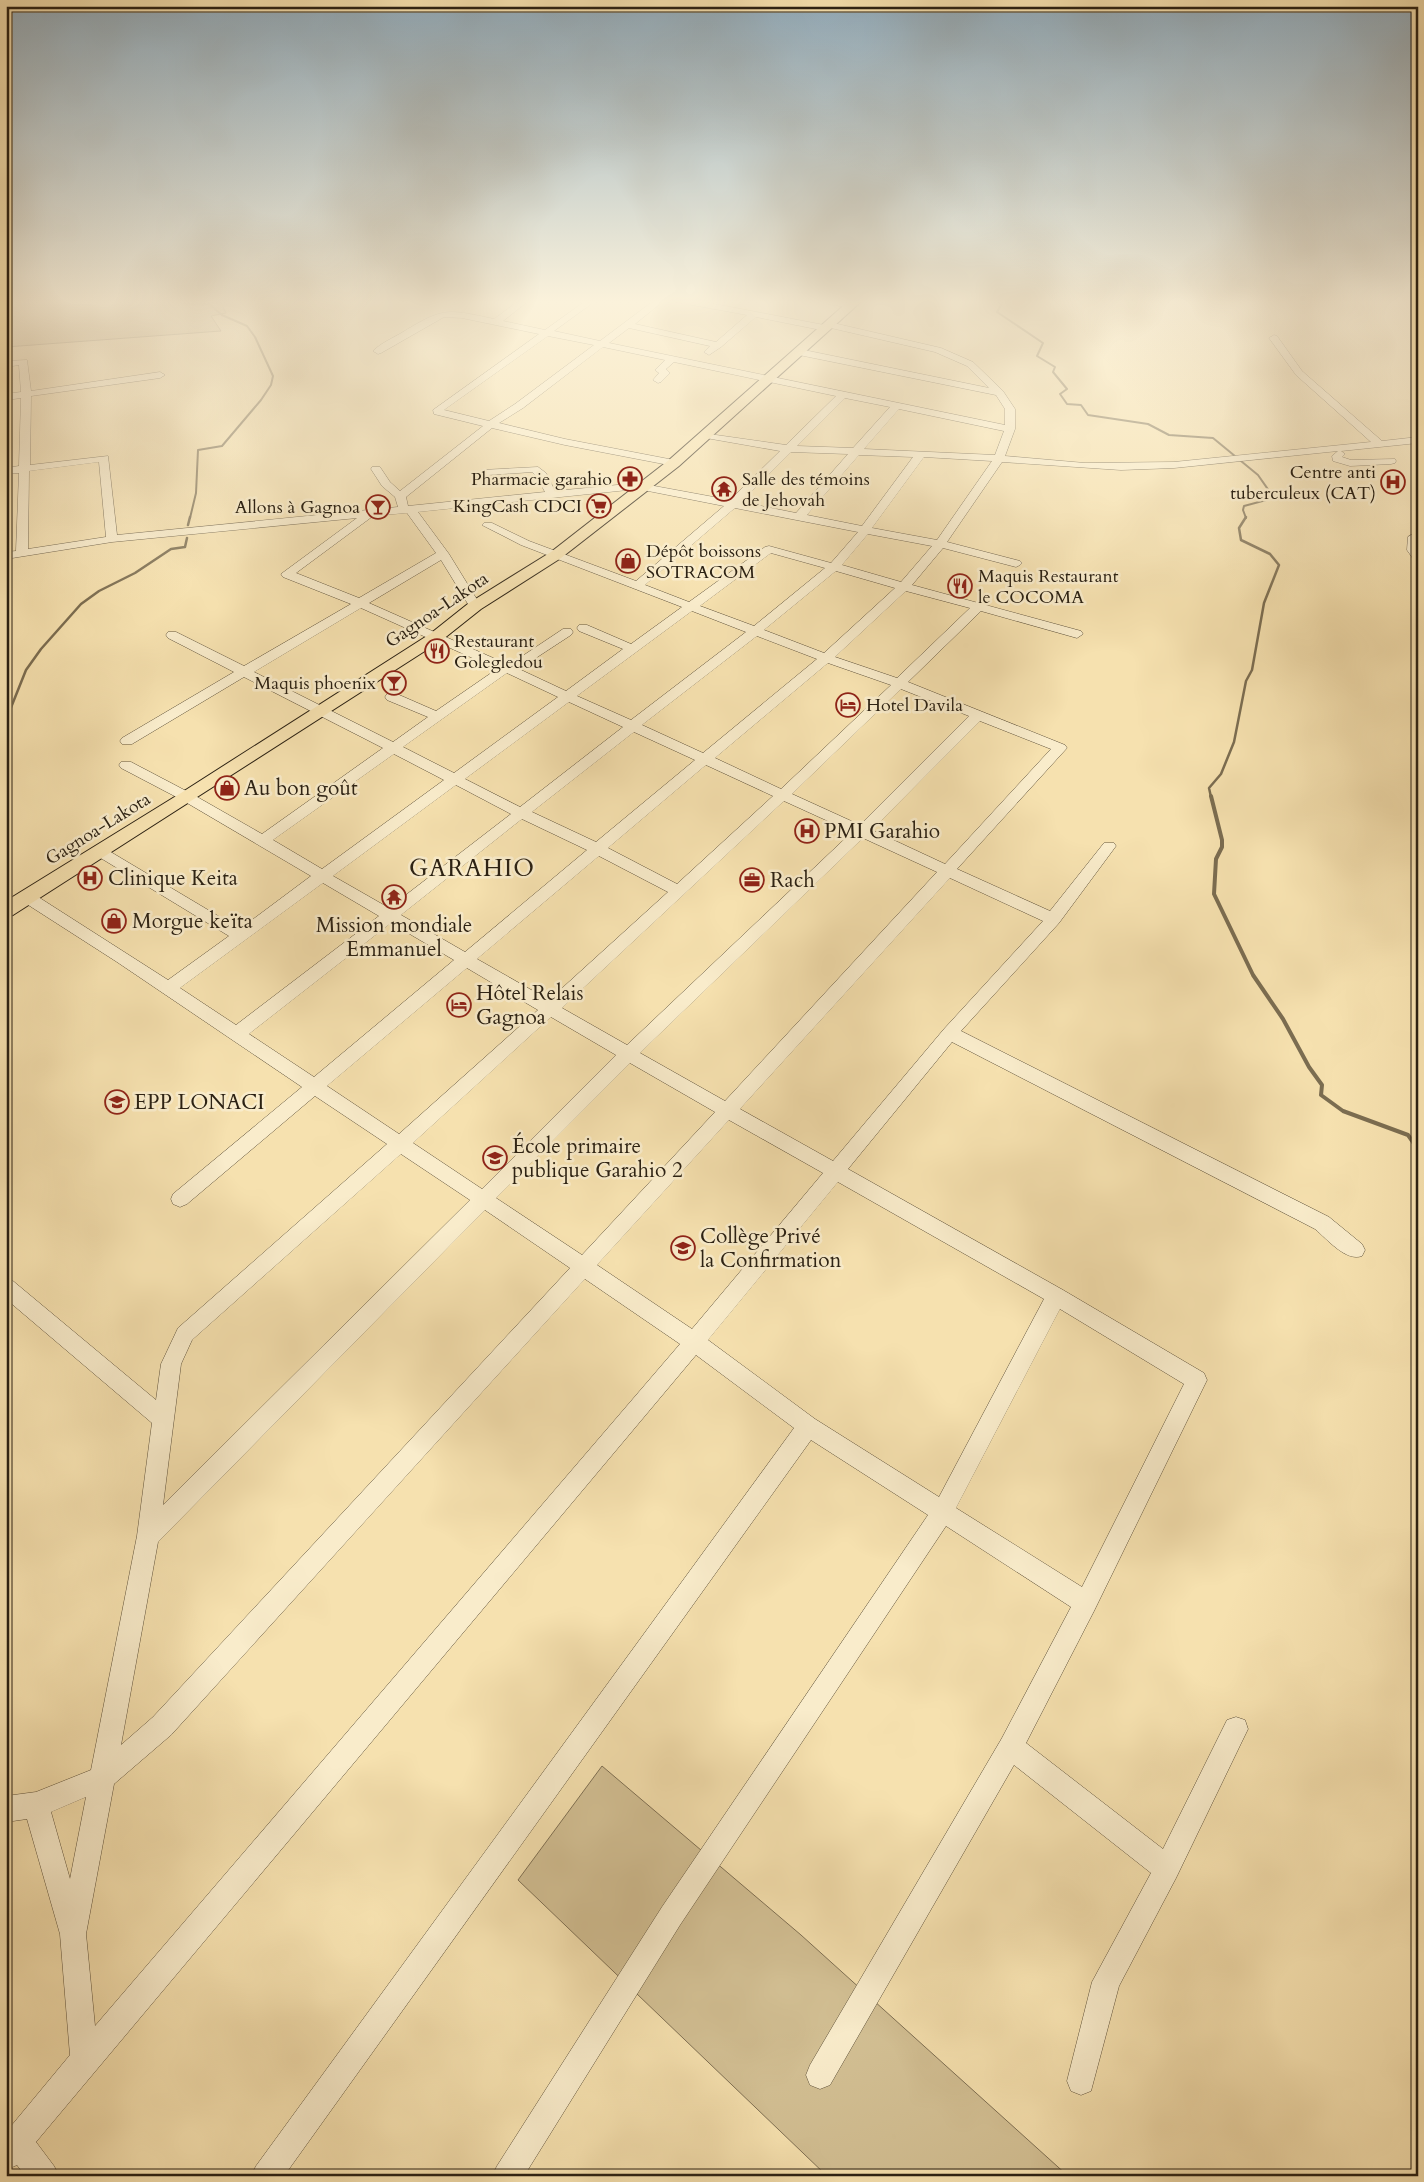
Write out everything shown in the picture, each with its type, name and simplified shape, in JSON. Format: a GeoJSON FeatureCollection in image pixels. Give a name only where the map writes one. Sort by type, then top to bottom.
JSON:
{"type":"FeatureCollection","features":[{"type":"Feature","properties":{"kind":"main road","name":"Gagnoa-Lakota"},"geometry":{"type":"LineString","coordinates":[[6,910],[187,797],[436,637],[475,606],[556,555],[674,463],[742,401]]}},
{"type":"Feature","properties":{"kind":"street"},"geometry":{"type":"LineString","coordinates":[[22,554],[26,401]]}},
{"type":"Feature","properties":{"kind":"street"},"geometry":{"type":"LineString","coordinates":[[451,401],[438,410],[441,414],[564,442],[674,463]]}},
{"type":"Feature","properties":{"kind":"street"},"geometry":{"type":"LineString","coordinates":[[400,496],[491,424],[526,401]]}},
{"type":"Feature","properties":{"kind":"street"},"geometry":{"type":"LineString","coordinates":[[638,586],[732,505],[836,401]]}},
{"type":"Feature","properties":{"kind":"street"},"geometry":{"type":"LineString","coordinates":[[879,401],[1010,429]]}},
{"type":"Feature","properties":{"kind":"street"},"geometry":{"type":"LineString","coordinates":[[180,1199],[826,658],[904,586],[940,544],[999,458],[1010,429],[1010,409],[1005,401]]}},
{"type":"Feature","properties":{"kind":"street"},"geometry":{"type":"LineString","coordinates":[[1331,401],[1379,443]]}},
{"type":"Feature","properties":{"kind":"street"},"geometry":{"type":"LineString","coordinates":[[798,518],[897,405]]}},
{"type":"Feature","properties":{"kind":"street"},"geometry":{"type":"LineString","coordinates":[[706,435],[788,449],[999,458],[1085,466],[1152,466],[1336,452],[1379,443],[1416,441]]}},
{"type":"Feature","properties":{"kind":"street"},"geometry":{"type":"LineString","coordinates":[[1336,452],[1337,460],[1350,463],[1391,461]]}},
{"type":"Feature","properties":{"kind":"street"},"geometry":{"type":"LineString","coordinates":[[236,1034],[634,726],[834,567],[865,530],[921,454]]}},
{"type":"Feature","properties":{"kind":"street"},"geometry":{"type":"LineString","coordinates":[[6,471],[104,458],[112,539]]}},
{"type":"Feature","properties":{"kind":"street"},"geometry":{"type":"LineString","coordinates":[[376,469],[386,484],[400,496],[408,510],[443,554],[475,606]]}},
{"type":"Feature","properties":{"kind":"street"},"geometry":{"type":"LineString","coordinates":[[478,482],[481,475],[486,472],[534,469],[542,475],[551,494]]}},
{"type":"Feature","properties":{"kind":"street"},"geometry":{"type":"LineString","coordinates":[[6,556],[112,539],[551,494],[645,487],[940,544],[1016,563]]}},
{"type":"Feature","properties":{"kind":"street"},"geometry":{"type":"LineString","coordinates":[[369,514],[287,574],[360,603],[569,696],[1053,919]]}},
{"type":"Feature","properties":{"kind":"street"},"geometry":{"type":"LineString","coordinates":[[6,1809],[36,1804],[102,1778],[162,1726],[1060,748],[901,684],[826,658],[525,543],[488,525]]}},
{"type":"Feature","properties":{"kind":"street"},"geometry":{"type":"LineString","coordinates":[[1418,534],[1414,536],[1413,550],[1418,558]]}},
{"type":"Feature","properties":{"kind":"street"},"geometry":{"type":"LineString","coordinates":[[168,989],[769,549],[1077,634]]}},
{"type":"Feature","properties":{"kind":"street"},"geometry":{"type":"LineString","coordinates":[[127,741],[443,554]]}},
{"type":"Feature","properties":{"kind":"street"},"geometry":{"type":"LineString","coordinates":[[73,1934],[148,1536],[171,1364],[186,1334],[400,1144],[785,794],[901,684],[979,606]]}},
{"type":"Feature","properties":{"kind":"street"},"geometry":{"type":"LineString","coordinates":[[583,628],[633,649]]}},
{"type":"Feature","properties":{"kind":"street"},"geometry":{"type":"LineString","coordinates":[[262,841],[436,716],[567,632]]}},
{"type":"Feature","properties":{"kind":"street"},"geometry":{"type":"LineString","coordinates":[[172,635],[521,814],[598,849],[678,891]]}},
{"type":"Feature","properties":{"kind":"street"},"geometry":{"type":"LineString","coordinates":[[392,697],[436,716]]}},
{"type":"Feature","properties":{"kind":"street"},"geometry":{"type":"LineString","coordinates":[[148,1536],[628,1054],[863,830],[979,714]]}},
{"type":"Feature","properties":{"kind":"street"},"geometry":{"type":"LineString","coordinates":[[126,765],[187,797],[628,1054],[1056,1296],[1197,1380],[1086,1603],[1011,1747],[820,2075]]}},
{"type":"Feature","properties":{"kind":"street"},"geometry":{"type":"LineString","coordinates":[[44,2176],[12,2148],[84,2060],[694,1342],[950,1033],[1053,919],[1108,846]]}},
{"type":"Feature","properties":{"kind":"street"},"geometry":{"type":"LineString","coordinates":[[99,851],[240,936]]}},
{"type":"Feature","properties":{"kind":"street"},"geometry":{"type":"LineString","coordinates":[[27,897],[236,1034],[584,1267],[694,1342],[808,1426],[1086,1603]]}},
{"type":"Feature","properties":{"kind":"street"},"geometry":{"type":"LineString","coordinates":[[950,1033],[1322,1223],[1356,1250]]}},
{"type":"Feature","properties":{"kind":"street"},"geometry":{"type":"LineString","coordinates":[[6,1287],[163,1419]]}},
{"type":"Feature","properties":{"kind":"street"},"geometry":{"type":"LineString","coordinates":[[507,2176],[671,1916],[942,1513],[1056,1296]]}},
{"type":"Feature","properties":{"kind":"street"},"geometry":{"type":"LineString","coordinates":[[266,2176],[808,1426]]}},
{"type":"Feature","properties":{"kind":"street"},"geometry":{"type":"LineString","coordinates":[[1081,2081],[1106,1982],[1167,1869],[1236,1729]]}},
{"type":"Feature","properties":{"kind":"street"},"geometry":{"type":"LineString","coordinates":[[1011,1747],[1167,1869]]}},
{"type":"Feature","properties":{"kind":"street"},"geometry":{"type":"LineString","coordinates":[[36,1804],[73,1934],[84,2060]]}},
{"type":"Feature","properties":{"kind":"shaded area"},"geometry":{"type":"Polygon","coordinates":[[[602,1766],[801,1935],[1068,2176],[827,2176],[518,1880],[602,1766]]]}},
{"type":"Feature","properties":{"kind":"waterway"},"geometry":{"type":"LineString","coordinates":[[190,518],[196,493],[198,450],[222,446],[260,401]]}},
{"type":"Feature","properties":{"kind":"waterway"},"geometry":{"type":"LineString","coordinates":[[1065,401],[1067,404],[1081,405],[1088,415],[1148,424],[1169,435],[1213,438],[1258,475],[1274,498],[1244,506],[1243,510],[1246,517]]}},
{"type":"Feature","properties":{"kind":"waterway"},"geometry":{"type":"LineString","coordinates":[[188,525],[190,517]]}},
{"type":"Feature","properties":{"kind":"waterway"},"geometry":{"type":"LineString","coordinates":[[1211,797],[1209,788],[1221,774],[1234,742],[1246,681],[1252,670],[1264,603],[1279,565],[1270,554],[1241,540],[1239,528],[1246,517]]}},
{"type":"Feature","properties":{"kind":"waterway"},"geometry":{"type":"LineString","coordinates":[[6,720],[26,670],[41,649],[81,604],[99,591],[135,573],[171,549],[185,547],[187,538]]}},
{"type":"Feature","properties":{"kind":"waterway"},"geometry":{"type":"LineString","coordinates":[[1211,796],[1222,840],[1222,847],[1216,859],[1214,894],[1253,975],[1283,1019],[1309,1067],[1322,1085],[1321,1095],[1343,1111],[1408,1135],[1415,1145],[1416,1152]]}},
{"type":"Feature","properties":{"kind":"waterway"},"geometry":{"type":"LineString","coordinates":[[1416,1151],[1418,1162]]}},
{"type":"Feature","properties":{"kind":"place","name":"Pharmacie garahio"},"geometry":{"type":"Point","coordinates":[630,479]}},
{"type":"Feature","properties":{"kind":"place","name":"Centre anti tuberculeux (CAT)"},"geometry":{"type":"Point","coordinates":[1393,482]}},
{"type":"Feature","properties":{"kind":"place","name":"Salle des témoins de Jehovah"},"geometry":{"type":"Point","coordinates":[724,489]}},
{"type":"Feature","properties":{"kind":"place","name":"KingCash CDCI"},"geometry":{"type":"Point","coordinates":[599,506]}},
{"type":"Feature","properties":{"kind":"place","name":"Allons à Gagnoa"},"geometry":{"type":"Point","coordinates":[378,507]}},
{"type":"Feature","properties":{"kind":"place","name":"Dépôt boissons SOTRACOM"},"geometry":{"type":"Point","coordinates":[628,561]}},
{"type":"Feature","properties":{"kind":"place","name":"Maquis Restaurant le COCOMA"},"geometry":{"type":"Point","coordinates":[960,586]}},
{"type":"Feature","properties":{"kind":"place","name":"Restaurant Golegledou"},"geometry":{"type":"Point","coordinates":[437,651]}},
{"type":"Feature","properties":{"kind":"place","name":"Maquis phoenix"},"geometry":{"type":"Point","coordinates":[394,683]}},
{"type":"Feature","properties":{"kind":"place","name":"Hotel Davila"},"geometry":{"type":"Point","coordinates":[848,705]}},
{"type":"Feature","properties":{"kind":"place","name":"Au bon goût"},"geometry":{"type":"Point","coordinates":[227,788]}},
{"type":"Feature","properties":{"kind":"place","name":"PMI Garahio"},"geometry":{"type":"Point","coordinates":[807,831]}},
{"type":"Feature","properties":{"kind":"place","name":"Clinique Keita"},"geometry":{"type":"Point","coordinates":[90,878]}},
{"type":"Feature","properties":{"kind":"place","name":"Rach"},"geometry":{"type":"Point","coordinates":[752,880]}},
{"type":"Feature","properties":{"kind":"place","name":"Mission mondiale Emmanuel"},"geometry":{"type":"Point","coordinates":[394,897]}},
{"type":"Feature","properties":{"kind":"place","name":"Morgue keïta"},"geometry":{"type":"Point","coordinates":[114,921]}},
{"type":"Feature","properties":{"kind":"place","name":"Hôtel Relais Gagnoa"},"geometry":{"type":"Point","coordinates":[459,1005]}},
{"type":"Feature","properties":{"kind":"place","name":"EPP LONACI"},"geometry":{"type":"Point","coordinates":[117,1102]}},
{"type":"Feature","properties":{"kind":"place","name":"École primaire publique Garahio 2"},"geometry":{"type":"Point","coordinates":[495,1158]}},
{"type":"Feature","properties":{"kind":"place","name":"Collège Privé la Confirmation"},"geometry":{"type":"Point","coordinates":[683,1248]}},
{"type":"Feature","properties":{"kind":"district","name":"GARAHIO"},"geometry":{"type":"Point","coordinates":[472,868]}}]}
